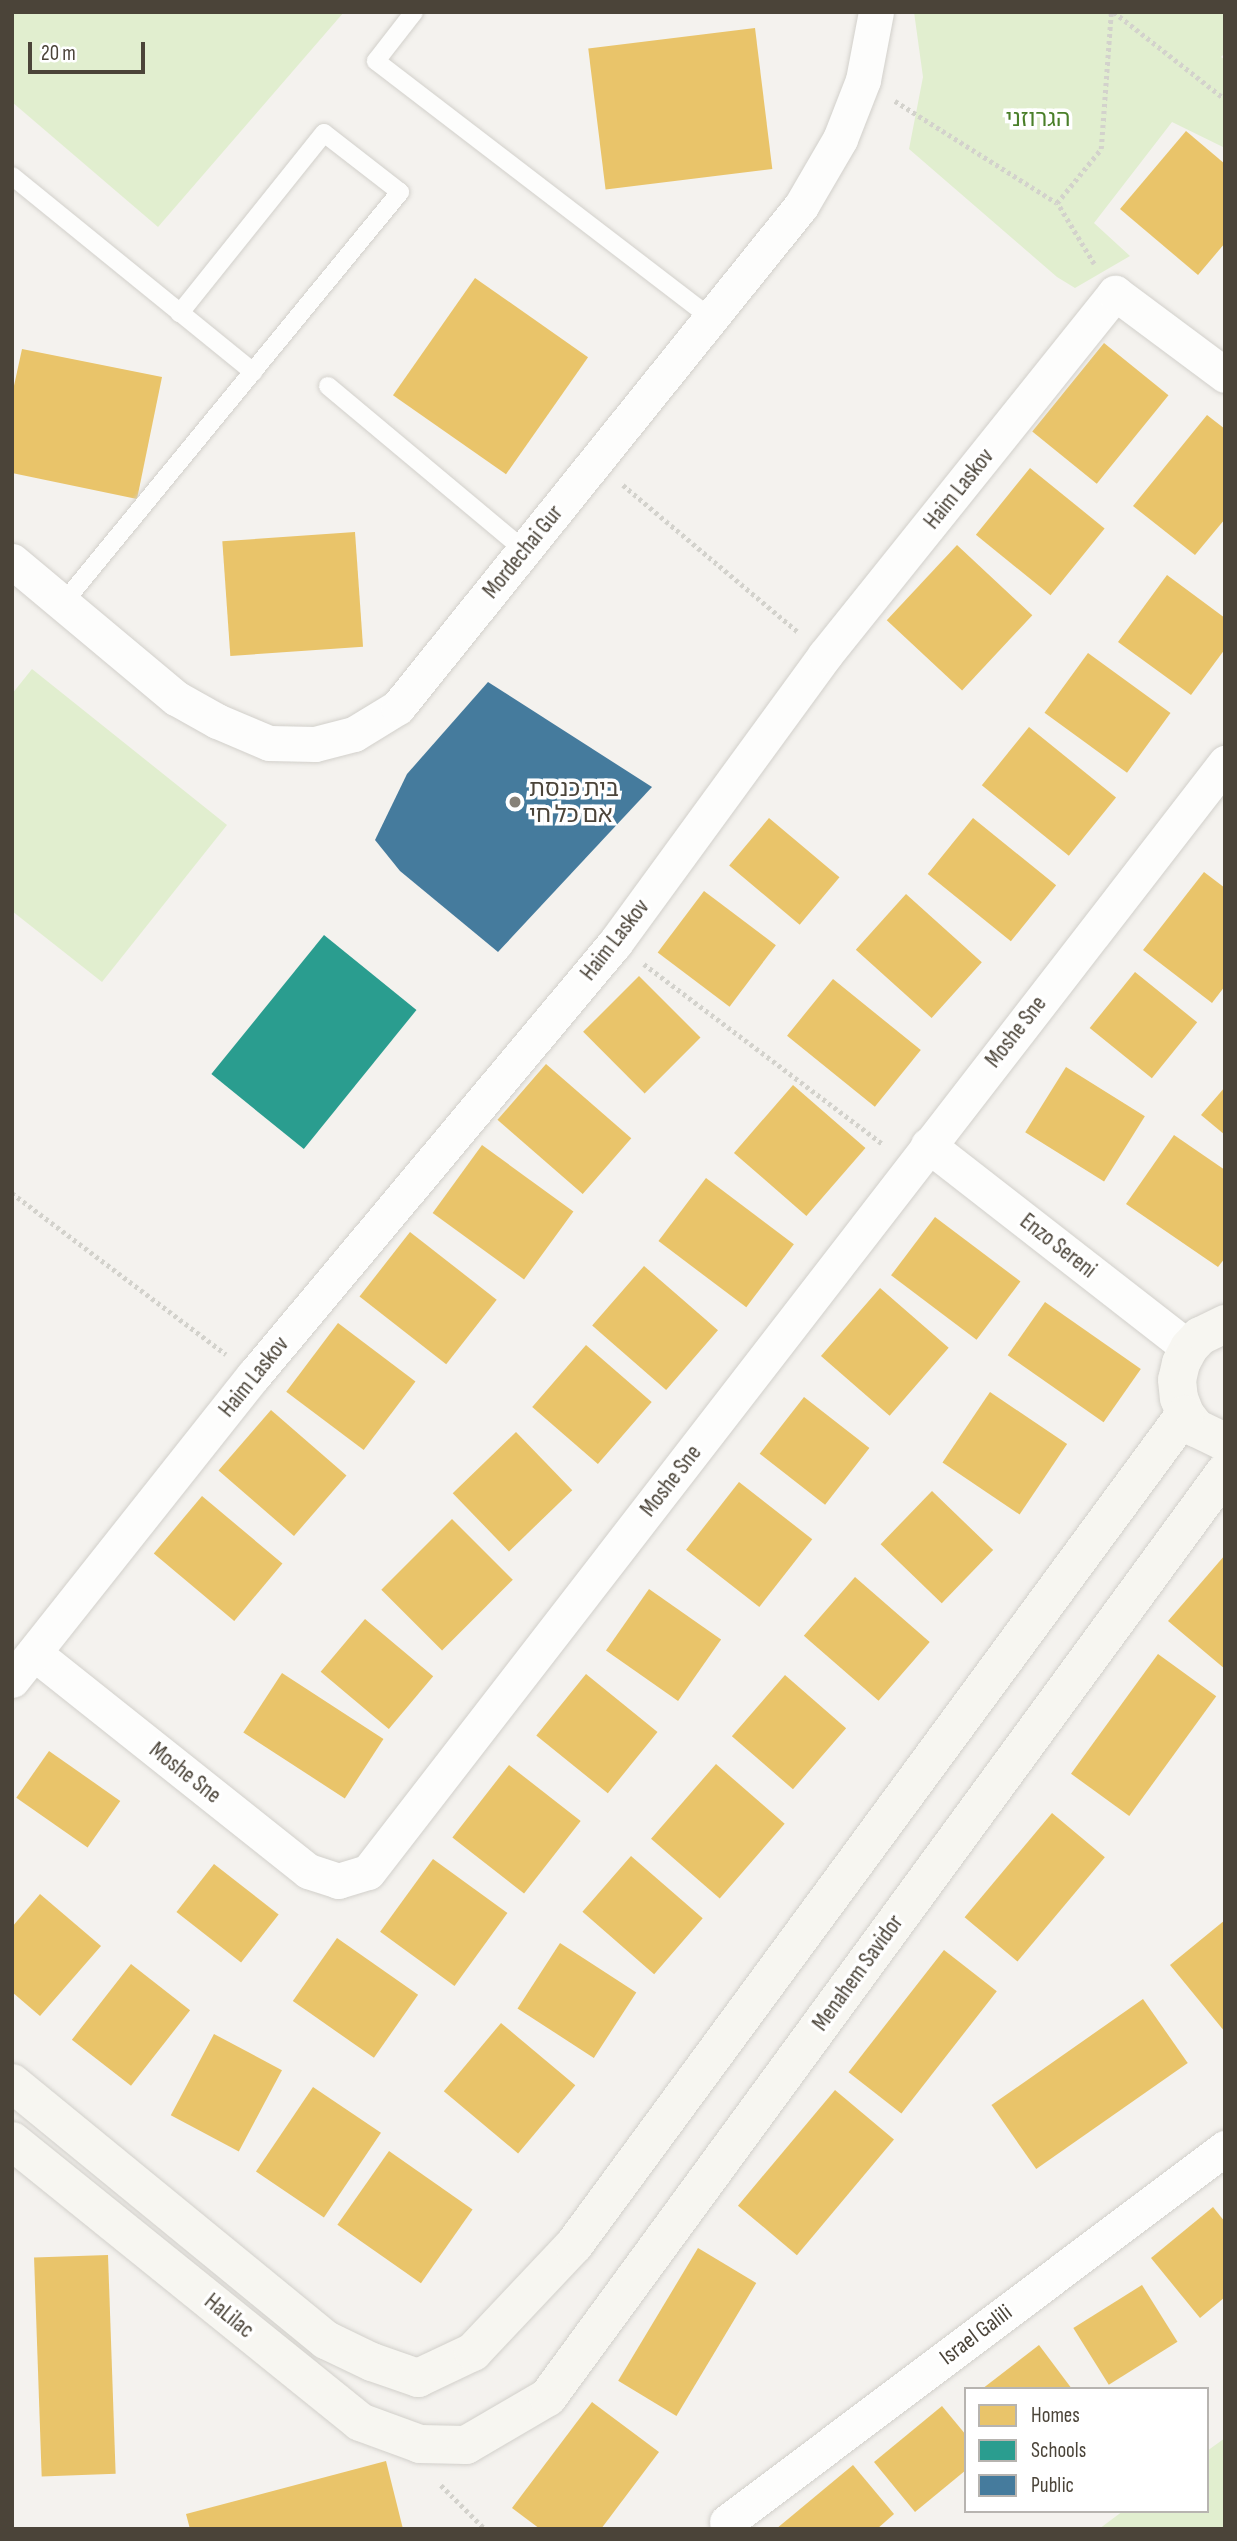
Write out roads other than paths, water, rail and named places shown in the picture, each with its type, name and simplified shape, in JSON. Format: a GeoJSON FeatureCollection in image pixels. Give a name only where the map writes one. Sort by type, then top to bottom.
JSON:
{"type":"FeatureCollection","features":[{"type":"Feature","properties":{"kind":"street","name":"Mordechai Gur"},"geometry":{"type":"LineString","coordinates":[[12,561],[176,698],[217,721],[269,743],[315,744],[354,734],[398,707],[801,206],[840,139],[863,80],[876,12]]}},
{"type":"Feature","properties":{"kind":"street","name":"Haim Laskov"},"geometry":{"type":"LineString","coordinates":[[12,1680],[254,1375],[615,943],[825,655],[1115,293],[1225,376]]}},
{"type":"Feature","properties":{"kind":"street","name":"Moshe Sne"},"geometry":{"type":"LineString","coordinates":[[34,1653],[308,1871],[338,1881],[368,1872],[1225,763]]}},
{"type":"Feature","properties":{"kind":"street","name":"Enzo Sereni"},"geometry":{"type":"LineString","coordinates":[[921,1156],[1189,1348]]}},
{"type":"Feature","properties":{"kind":"street"},"geometry":{"type":"LineString","coordinates":[[1225,1324],[1200,1336],[1189,1348],[1181,1363],[1177,1380],[1185,1414],[1196,1428],[1225,1442]]}},
{"type":"Feature","properties":{"kind":"street","name":"HaLilac"},"geometry":{"type":"LineString","coordinates":[[12,2083],[326,2340],[372,2362],[418,2378],[473,2352],[574,2245],[1185,1414]]}},
{"type":"Feature","properties":{"kind":"street","name":"Menahem Savidor"},"geometry":{"type":"LineString","coordinates":[[466,2445],[548,2397],[1225,1472]]}},
{"type":"Feature","properties":{"kind":"street","name":"HaLilac"},"geometry":{"type":"LineString","coordinates":[[12,2141],[360,2422],[420,2444],[466,2445]]}},
{"type":"Feature","properties":{"kind":"street","name":"Israel Galili"},"geometry":{"type":"LineString","coordinates":[[727,2522],[1225,2148]]}},
{"type":"Feature","properties":{"kind":"lane"},"geometry":{"type":"LineString","coordinates":[[414,12],[376,61],[711,318]]}},
{"type":"Feature","properties":{"kind":"lane"},"geometry":{"type":"LineString","coordinates":[[64,603],[400,192],[324,133],[180,313]]}},
{"type":"Feature","properties":{"kind":"lane"},"geometry":{"type":"LineString","coordinates":[[12,176],[253,372]]}},
{"type":"Feature","properties":{"kind":"lane"},"geometry":{"type":"LineString","coordinates":[[328,386],[524,550]]}},
{"type":"Feature","properties":{"kind":"place","name":"בית כנסת אם כל חי"},"geometry":{"type":"Point","coordinates":[515,802]}},
{"type":"Feature","properties":{"kind":"park label","name":"הגרוזני"},"geometry":{"type":"Point","coordinates":[1038,119]}}]}
